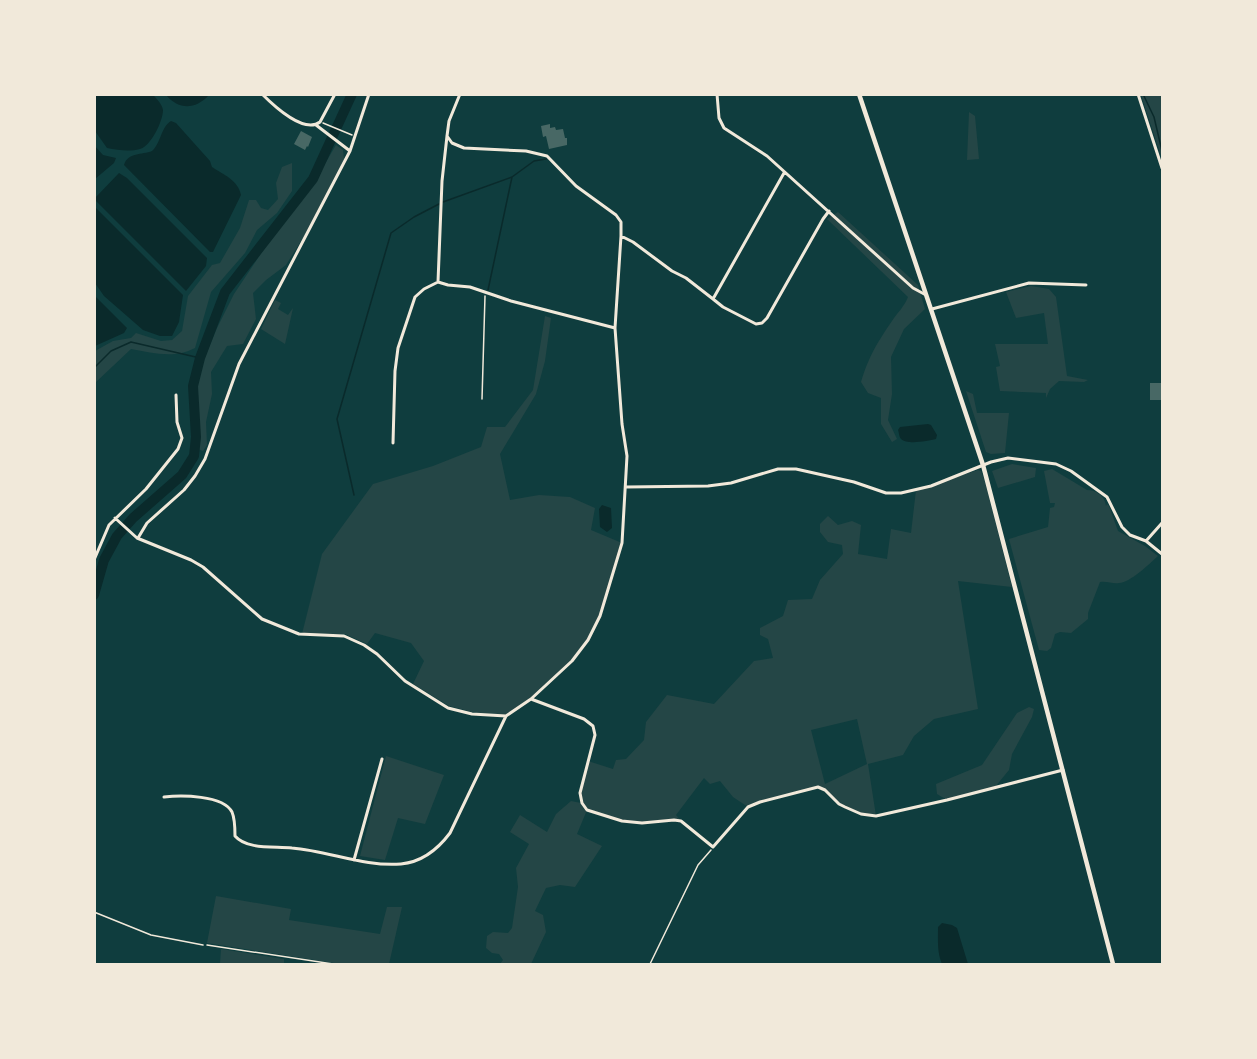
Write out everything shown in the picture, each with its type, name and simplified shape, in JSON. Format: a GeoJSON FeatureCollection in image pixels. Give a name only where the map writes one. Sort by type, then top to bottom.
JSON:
{"type":"FeatureCollection","features":[{"type":"Feature","properties":{"kind":"street"},"geometry":{"type":"LineString","coordinates":[[262,94],[273,105],[302,125],[316,125],[350,151]]}},
{"type":"Feature","properties":{"kind":"street"},"geometry":{"type":"LineString","coordinates":[[316,125],[320,122],[335,94]]}},
{"type":"Feature","properties":{"kind":"street"},"geometry":{"type":"LineString","coordinates":[[138,538],[147,523],[184,490],[205,459],[239,364],[350,151],[369,94]]}},
{"type":"Feature","properties":{"kind":"street"},"geometry":{"type":"LineString","coordinates":[[438,282],[442,181],[447,136],[449,121],[460,94]]}},
{"type":"Feature","properties":{"kind":"street"},"geometry":{"type":"LineString","coordinates":[[717,94],[719,118],[724,128],[767,156],[913,288],[927,296]]}},
{"type":"Feature","properties":{"kind":"street"},"geometry":{"type":"LineString","coordinates":[[859,94],[983,465],[1113,964]]}},
{"type":"Feature","properties":{"kind":"street"},"geometry":{"type":"LineString","coordinates":[[1138,94],[1162,168]]}},
{"type":"Feature","properties":{"kind":"street"},"geometry":{"type":"LineString","coordinates":[[164,797],[178,796],[219,801],[232,813],[235,836],[246,844],[317,850],[354,860],[402,864],[419,860],[442,844],[457,822],[506,716],[531,699],[572,661],[588,640],[600,616],[622,543],[626,487],[627,456],[622,424],[615,328],[621,222],[616,215],[576,186],[547,156],[526,151],[464,148],[452,143],[447,136]]}},
{"type":"Feature","properties":{"kind":"street"},"geometry":{"type":"LineString","coordinates":[[713,298],[784,172]]}},
{"type":"Feature","properties":{"kind":"street"},"geometry":{"type":"LineString","coordinates":[[621,236],[686,278],[723,307],[756,324],[762,323],[767,318],[829,211]]}},
{"type":"Feature","properties":{"kind":"street"},"geometry":{"type":"LineString","coordinates":[[393,443],[398,348],[415,297],[424,289],[438,282],[470,287],[615,328]]}},
{"type":"Feature","properties":{"kind":"street"},"geometry":{"type":"LineString","coordinates":[[932,309],[1029,283],[1086,285]]}},
{"type":"Feature","properties":{"kind":"street"},"geometry":{"type":"LineString","coordinates":[[94,560],[109,525],[146,489],[178,449],[182,438],[177,422],[176,395]]}},
{"type":"Feature","properties":{"kind":"street"},"geometry":{"type":"LineString","coordinates":[[626,487],[720,485],[778,469],[796,469],[854,482],[885,493],[901,493],[932,486],[983,465],[1008,458],[1056,464],[1071,471],[1107,496],[1122,527],[1130,535],[1146,541],[1162,554]]}},
{"type":"Feature","properties":{"kind":"street"},"geometry":{"type":"LineString","coordinates":[[115,518],[138,538],[203,567],[270,624],[299,634],[344,636],[364,645],[377,654],[405,681],[448,708],[472,714],[506,716]]}},
{"type":"Feature","properties":{"kind":"street"},"geometry":{"type":"LineString","coordinates":[[1146,541],[1162,523]]}},
{"type":"Feature","properties":{"kind":"street"},"geometry":{"type":"LineString","coordinates":[[531,699],[584,719],[593,726],[595,735],[580,793],[582,803],[587,810],[622,821],[642,823],[681,821],[713,847],[748,807],[818,787],[845,807],[861,814],[876,816],[947,801],[1063,770]]}},
{"type":"Feature","properties":{"kind":"street"},"geometry":{"type":"LineString","coordinates":[[354,860],[382,759]]}},
{"type":"Feature","properties":{"kind":"lane"},"geometry":{"type":"LineString","coordinates":[[94,912],[151,935],[203,945]]}},
{"type":"Feature","properties":{"kind":"path"},"geometry":{"type":"LineString","coordinates":[[329,126],[355,136]]}},
{"type":"Feature","properties":{"kind":"path"},"geometry":{"type":"LineString","coordinates":[[482,399],[486,292]]}},
{"type":"Feature","properties":{"kind":"path"},"geometry":{"type":"LineString","coordinates":[[650,964],[698,865],[713,847]]}},
{"type":"Feature","properties":{"kind":"path"},"geometry":{"type":"LineString","coordinates":[[203,945],[333,964]]}},
{"type":"Feature","properties":{"kind":"shaded area"},"geometry":{"type":"Polygon","coordinates":[[[94,95],[153,95],[163,110],[159,126],[148,143],[140,149],[132,150],[107,148],[95,131],[94,95]]]}},
{"type":"Feature","properties":{"kind":"shaded area"},"geometry":{"type":"Polygon","coordinates":[[[166,95],[209,95],[193,106],[182,106],[166,95]]]}},
{"type":"Feature","properties":{"kind":"shaded area"},"geometry":{"type":"Polygon","coordinates":[[[1141,95],[1162,95],[1162,159],[1141,95]]]}},
{"type":"Feature","properties":{"kind":"shaded area"},"geometry":{"type":"Polygon","coordinates":[[[969,112],[975,116],[979,159],[967,160],[969,112]]]}},
{"type":"Feature","properties":{"kind":"shaded area"},"geometry":{"type":"Polygon","coordinates":[[[171,121],[176,123],[210,161],[212,167],[237,185],[241,195],[213,252],[210,252],[124,165],[132,156],[152,151],[165,127],[171,121]]]}},
{"type":"Feature","properties":{"kind":"shaded area"},"geometry":{"type":"Polygon","coordinates":[[[94,145],[103,155],[116,158],[114,163],[95,179],[94,145]]]}},
{"type":"Feature","properties":{"kind":"shaded area"},"geometry":{"type":"Polygon","coordinates":[[[336,145],[343,150],[344,159],[308,230],[286,265],[253,293],[256,319],[243,344],[227,346],[211,372],[212,394],[206,422],[207,445],[203,451],[198,449],[196,396],[200,369],[217,328],[234,294],[270,240],[312,186],[336,145]]]}},
{"type":"Feature","properties":{"kind":"shaded area"},"geometry":{"type":"Polygon","coordinates":[[[292,163],[292,191],[277,213],[257,230],[245,253],[211,292],[195,348],[171,354],[131,349],[95,383],[95,351],[113,341],[131,338],[136,333],[161,341],[172,340],[182,331],[188,296],[212,265],[220,263],[240,228],[249,200],[256,200],[261,208],[268,210],[278,199],[276,183],[282,167],[292,163]]]}},
{"type":"Feature","properties":{"kind":"shaded area"},"geometry":{"type":"Polygon","coordinates":[[[119,173],[127,178],[207,258],[206,266],[186,291],[96,201],[96,197],[119,173]]]}},
{"type":"Feature","properties":{"kind":"shaded area"},"geometry":{"type":"Polygon","coordinates":[[[94,206],[183,295],[179,322],[172,336],[160,336],[143,330],[104,296],[95,283],[94,206]]]}},
{"type":"Feature","properties":{"kind":"shaded area"},"geometry":{"type":"Polygon","coordinates":[[[838,212],[918,285],[925,309],[904,329],[891,357],[892,394],[888,420],[897,439],[892,442],[881,424],[881,398],[868,393],[861,382],[874,350],[908,297],[827,219],[838,212]]]}},
{"type":"Feature","properties":{"kind":"shaded area"},"geometry":{"type":"Polygon","coordinates":[[[1031,286],[1049,289],[1056,297],[1067,376],[1088,380],[1084,382],[1059,381],[1050,389],[1046,398],[1046,393],[1000,391],[996,367],[1000,366],[995,344],[1048,344],[1044,313],[1016,318],[1006,292],[1031,286]]]}},
{"type":"Feature","properties":{"kind":"shaded area"},"geometry":{"type":"Polygon","coordinates":[[[95,296],[127,328],[124,333],[95,346],[95,296]]]}},
{"type":"Feature","properties":{"kind":"shaded area"},"geometry":{"type":"Polygon","coordinates":[[[275,300],[281,303],[278,309],[288,315],[293,308],[285,344],[261,329],[275,300]]]}},
{"type":"Feature","properties":{"kind":"shaded area"},"geometry":{"type":"Polygon","coordinates":[[[545,316],[551,318],[545,361],[536,394],[500,454],[510,500],[539,495],[570,497],[595,508],[591,530],[622,543],[600,616],[588,640],[572,661],[531,699],[506,716],[472,712],[449,706],[413,684],[424,661],[411,643],[375,633],[367,644],[345,634],[302,634],[322,554],[373,484],[433,466],[481,447],[487,427],[505,427],[533,390],[545,316]]]}},
{"type":"Feature","properties":{"kind":"shaded area"},"geometry":{"type":"Polygon","coordinates":[[[966,391],[973,394],[977,413],[1009,413],[1005,453],[986,452],[966,391]]]}},
{"type":"Feature","properties":{"kind":"shaded area"},"geometry":{"type":"Polygon","coordinates":[[[928,424],[937,435],[936,439],[913,442],[900,438],[898,430],[900,427],[928,424]]]}},
{"type":"Feature","properties":{"kind":"shaded area"},"geometry":{"type":"Polygon","coordinates":[[[1012,464],[1036,468],[1035,477],[998,488],[992,471],[1012,464]]]}},
{"type":"Feature","properties":{"kind":"shaded area"},"geometry":{"type":"Polygon","coordinates":[[[1052,469],[1087,490],[1099,494],[1106,506],[1107,504],[1109,506],[1118,531],[1158,556],[1129,580],[1117,583],[1100,582],[1088,613],[1088,619],[1071,633],[1055,634],[1051,648],[1047,651],[1039,650],[1009,539],[1048,527],[1050,508],[1054,507],[1055,503],[1050,503],[1044,471],[1052,469]]]}},
{"type":"Feature","properties":{"kind":"shaded area"},"geometry":{"type":"Polygon","coordinates":[[[978,470],[981,471],[985,482],[1012,587],[958,581],[978,709],[934,719],[914,736],[903,755],[868,764],[876,816],[850,810],[818,787],[748,807],[733,797],[720,781],[710,784],[704,778],[676,815],[681,821],[636,823],[587,810],[577,834],[602,846],[575,887],[560,885],[546,888],[535,911],[543,915],[546,932],[531,964],[500,964],[503,960],[499,954],[492,953],[486,948],[487,936],[493,932],[508,933],[512,928],[518,887],[516,868],[529,844],[510,832],[520,815],[547,832],[556,814],[571,801],[581,803],[580,793],[588,761],[613,769],[616,760],[626,759],[644,740],[646,722],[667,695],[714,704],[754,661],[773,658],[768,639],[760,635],[760,628],[783,616],[788,600],[812,599],[820,580],[843,554],[842,545],[828,542],[820,532],[820,524],[828,516],[838,525],[852,521],[861,525],[858,554],[887,559],[891,529],[911,533],[916,490],[978,470]],[[857,719],[811,730],[825,784],[867,764],[857,719]]]}},
{"type":"Feature","properties":{"kind":"shaded area"},"geometry":{"type":"Polygon","coordinates":[[[602,505],[611,508],[612,528],[607,532],[600,527],[599,509],[602,505]]]}},
{"type":"Feature","properties":{"kind":"shaded area"},"geometry":{"type":"Polygon","coordinates":[[[1029,707],[1034,709],[1032,717],[1012,754],[1009,770],[995,787],[947,800],[937,794],[936,784],[982,765],[1017,713],[1029,707]]]}},
{"type":"Feature","properties":{"kind":"shaded area"},"geometry":{"type":"Polygon","coordinates":[[[386,756],[444,775],[425,824],[398,818],[385,860],[360,856],[386,756]]]}},
{"type":"Feature","properties":{"kind":"shaded area"},"geometry":{"type":"Polygon","coordinates":[[[216,896],[291,909],[289,920],[380,934],[387,907],[402,907],[389,964],[340,964],[207,943],[216,896]]]}},
{"type":"Feature","properties":{"kind":"shaded area"},"geometry":{"type":"Polygon","coordinates":[[[942,923],[957,928],[968,964],[942,964],[938,927],[942,923]]]}},
{"type":"Feature","properties":{"kind":"shaded area"},"geometry":{"type":"Polygon","coordinates":[[[221,949],[284,959],[284,964],[220,964],[221,949]]]}},
{"type":"Feature","properties":{"kind":"building"},"geometry":{"type":"Polygon","coordinates":[[[550,124],[550,128],[563,129],[567,145],[549,149],[541,126],[550,124]]]}},
{"type":"Feature","properties":{"kind":"building"},"geometry":{"type":"Polygon","coordinates":[[[301,131],[312,137],[305,150],[294,144],[301,131]]]}},
{"type":"Feature","properties":{"kind":"building"},"geometry":{"type":"Polygon","coordinates":[[[1150,383],[1162,383],[1162,400],[1150,400],[1150,383]]]}},
{"type":"Feature","properties":{"kind":"waterway"},"geometry":{"type":"LineString","coordinates":[[94,595],[104,560],[117,536],[133,518],[182,475],[194,456],[196,437],[193,386],[200,358],[225,292],[313,179],[352,94]]}},
{"type":"Feature","properties":{"kind":"waterway"},"geometry":{"type":"LineString","coordinates":[[1143,94],[1154,117],[1162,151]]}},
{"type":"Feature","properties":{"kind":"waterway"},"geometry":{"type":"LineString","coordinates":[[443,202],[512,177],[534,161],[546,159]]}},
{"type":"Feature","properties":{"kind":"waterway"},"geometry":{"type":"LineString","coordinates":[[488,290],[512,177]]}},
{"type":"Feature","properties":{"kind":"waterway"},"geometry":{"type":"LineString","coordinates":[[354,495],[337,419],[391,233],[414,217],[439,204]]}},
{"type":"Feature","properties":{"kind":"waterway"},"geometry":{"type":"LineString","coordinates":[[94,368],[111,351],[131,342],[200,358]]}}]}
